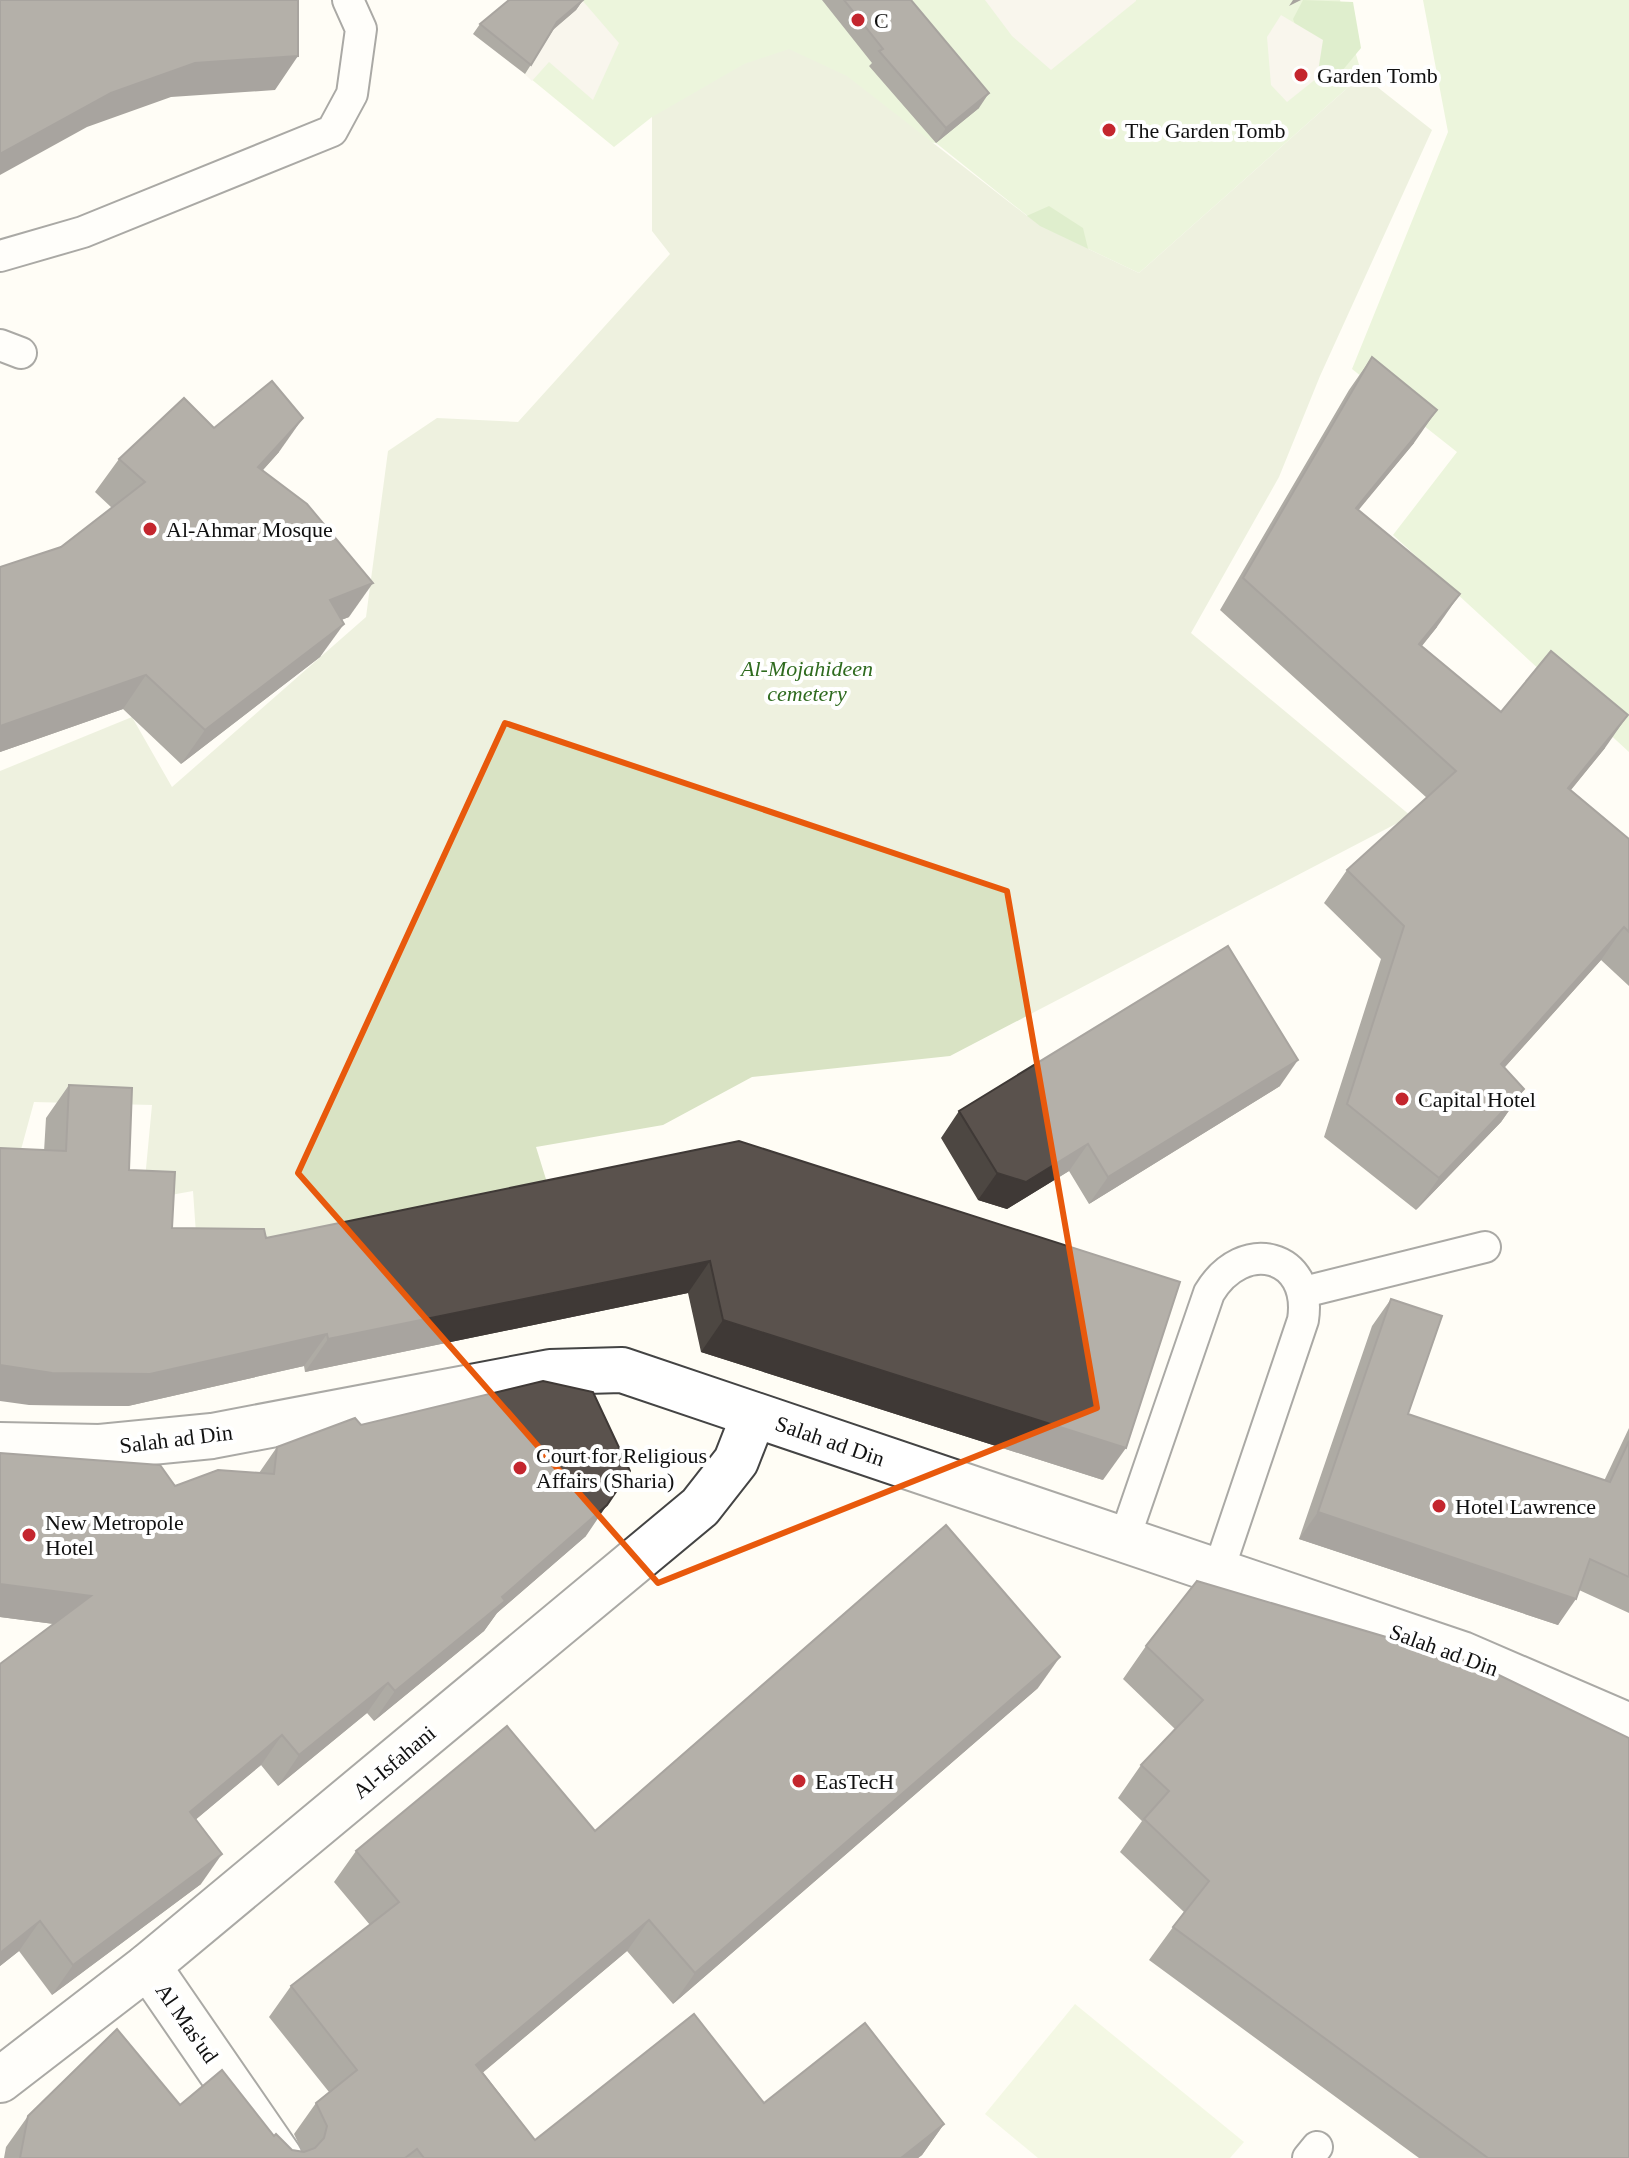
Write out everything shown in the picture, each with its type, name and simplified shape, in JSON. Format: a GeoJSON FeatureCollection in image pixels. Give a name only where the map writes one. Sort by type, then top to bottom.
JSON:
{"type":"FeatureCollection","features":[{"type":"Feature","properties":{"kind":"street","name":"Salah ad Din"},"geometry":{"type":"LineString","coordinates":[[0,1445],[100,1447],[212,1436],[550,1372],[622,1370],[1462,1654],[1629,1726]]}},
{"type":"Feature","properties":{"kind":"street","name":"Al-Isfahani"},"geometry":{"type":"LineString","coordinates":[[0,2080],[148,1966],[700,1507],[736,1461],[754,1415]]}},
{"type":"Feature","properties":{"kind":"street","name":"Al Mas'ud"},"geometry":{"type":"LineString","coordinates":[[148,1966],[280,2158]]}},
{"type":"Feature","properties":{"kind":"lane"},"geometry":{"type":"LineString","coordinates":[[0,256],[83,232],[332,131],[352,94],[361,29],[348,0]]}},
{"type":"Feature","properties":{"kind":"lane"},"geometry":{"type":"LineString","coordinates":[[1304,1292],[1485,1247]]}},
{"type":"Feature","properties":{"kind":"lane"},"geometry":{"type":"LineString","coordinates":[[1124,1540],[1209,1293],[1226,1269],[1240,1261],[1255,1258],[1279,1263],[1294,1275],[1304,1292],[1303,1320],[1218,1572]]}},
{"type":"Feature","properties":{"kind":"lane"},"geometry":{"type":"LineString","coordinates":[[1178,1283],[1209,1293]]}},
{"type":"Feature","properties":{"kind":"highlighted area"},"geometry":{"type":"Polygon","coordinates":[[[505,723],[1007,891],[1097,1408],[658,1583],[298,1173],[505,723]]]}},
{"type":"Feature","properties":{"kind":"green space","name":"The Garden Tomb"},"geometry":{"type":"Polygon","coordinates":[[[513,0],[1340,0],[1362,75],[1139,273],[1040,226],[936,143],[652,117],[614,147],[525,74],[513,0]]]}},
{"type":"Feature","properties":{"kind":"green space"},"geometry":{"type":"Polygon","coordinates":[[[1303,0],[1353,2],[1361,48],[1342,71],[1319,67],[1299,36],[1293,19],[1303,0]]]}},
{"type":"Feature","properties":{"kind":"green space"},"geometry":{"type":"Polygon","coordinates":[[[1423,0],[1629,0],[1629,752],[1393,535],[1457,452],[1352,369],[1448,132],[1423,0]]]}},
{"type":"Feature","properties":{"kind":"green space","name":"Al-Mojahideen cemetery"},"geometry":{"type":"Polygon","coordinates":[[[789,49],[847,76],[1040,226],[1139,273],[1362,75],[1432,130],[1320,376],[1279,477],[1191,633],[1411,816],[950,1056],[752,1077],[663,1125],[536,1147],[549,1189],[263,1243],[196,1234],[193,1191],[143,1200],[152,1105],[34,1102],[19,1157],[0,1155],[0,771],[132,717],[172,787],[366,617],[388,451],[437,418],[518,422],[670,254],[652,231],[652,117],[744,64],[789,49]]]}},
{"type":"Feature","properties":{"kind":"green space"},"geometry":{"type":"Polygon","coordinates":[[[1049,206],[1083,228],[1091,261],[1022,218],[1049,206]]]}},
{"type":"Feature","properties":{"kind":"green space"},"geometry":{"type":"Polygon","coordinates":[[[1075,2004],[1244,2142],[1230,2158],[1038,2158],[985,2114],[1075,2004]]]}},
{"type":"Feature","properties":{"kind":"shaded area"},"geometry":{"type":"Polygon","coordinates":[[[582,0],[619,43],[593,100],[549,62],[532,81],[525,74],[551,31],[582,0]]]}},
{"type":"Feature","properties":{"kind":"shaded area"},"geometry":{"type":"Polygon","coordinates":[[[985,0],[1136,1],[1051,70],[1012,36],[985,0]]]}},
{"type":"Feature","properties":{"kind":"shaded area"},"geometry":{"type":"Polygon","coordinates":[[[1281,15],[1323,40],[1317,78],[1287,102],[1271,85],[1267,37],[1281,15]]]}},
{"type":"Feature","properties":{"kind":"building"},"geometry":{"type":"Polygon","coordinates":[[[0,0],[298,0],[298,56],[195,63],[111,93],[0,154],[0,0]]]}},
{"type":"Feature","properties":{"kind":"building"},"geometry":{"type":"Polygon","coordinates":[[[509,0],[583,0],[557,22],[531,65],[480,24],[509,0]]]}},
{"type":"Feature","properties":{"kind":"building"},"geometry":{"type":"Polygon","coordinates":[[[844,0],[911,0],[989,93],[946,128],[879,51],[883,49],[844,0]]]}},
{"type":"Feature","properties":{"kind":"building"},"geometry":{"type":"Polygon","coordinates":[[[1372,357],[1437,410],[1356,508],[1460,594],[1419,644],[1501,712],[1551,651],[1628,715],[1568,788],[1629,839],[1629,932],[1624,927],[1501,1064],[1524,1089],[1439,1178],[1347,1104],[1404,926],[1347,870],[1456,771],[1243,578],[1372,357]]]}},
{"type":"Feature","properties":{"kind":"building"},"geometry":{"type":"Polygon","coordinates":[[[272,381],[303,418],[258,467],[307,504],[373,583],[330,600],[344,624],[205,730],[146,675],[0,726],[0,567],[61,547],[145,482],[119,459],[184,398],[214,428],[272,381]]]}},
{"type":"Feature","properties":{"kind":"building"},"geometry":{"type":"Polygon","coordinates":[[[1228,946],[1298,1060],[1108,1177],[1088,1144],[1026,1182],[997,1173],[959,1111],[1228,946]]]}},
{"type":"Feature","properties":{"kind":"building"},"geometry":{"type":"Polygon","coordinates":[[[69,1085],[132,1088],[129,1170],[175,1172],[172,1228],[264,1229],[266,1238],[739,1141],[1180,1282],[1126,1448],[723,1320],[710,1261],[328,1339],[327,1334],[150,1374],[52,1373],[0,1365],[0,1148],[66,1151],[69,1085]]]}},
{"type":"Feature","properties":{"kind":"building"},"geometry":{"type":"Polygon","coordinates":[[[1391,1299],[1442,1316],[1408,1414],[1610,1482],[1629,1441],[1629,1577],[1590,1559],[1576,1599],[1318,1512],[1391,1299]]]}},
{"type":"Feature","properties":{"kind":"building"},"geometry":{"type":"Polygon","coordinates":[[[543,1381],[593,1392],[630,1471],[607,1505],[502,1597],[505,1601],[395,1691],[388,1683],[299,1755],[282,1735],[190,1812],[222,1854],[73,1965],[40,1921],[0,1953],[0,1664],[91,1596],[0,1584],[0,1453],[160,1465],[175,1486],[218,1470],[274,1474],[277,1447],[355,1418],[361,1425],[543,1381]]]}},
{"type":"Feature","properties":{"kind":"building"},"geometry":{"type":"Polygon","coordinates":[[[946,1525],[1060,1657],[695,1973],[649,1920],[476,2065],[535,2140],[694,2014],[764,2103],[865,2023],[944,2124],[901,2158],[424,2158],[417,2149],[405,2158],[20,2158],[28,2116],[117,2029],[180,2105],[222,2070],[274,2136],[276,2134],[292,2150],[304,2152],[315,2148],[324,2138],[327,2126],[316,2103],[357,2070],[291,1986],[399,1902],[356,1851],[507,1726],[595,1831],[946,1525]]]}},
{"type":"Feature","properties":{"kind":"building"},"geometry":{"type":"Polygon","coordinates":[[[1197,1581],[1474,1663],[1629,1738],[1629,2158],[1488,2158],[1173,1927],[1209,1881],[1144,1819],[1169,1791],[1141,1765],[1203,1700],[1146,1646],[1197,1581]]]}},
{"type":"Feature","properties":{"kind":"place","name":"C"},"geometry":{"type":"Point","coordinates":[858,20]}},
{"type":"Feature","properties":{"kind":"place","name":"Garden Tomb"},"geometry":{"type":"Point","coordinates":[1301,75]}},
{"type":"Feature","properties":{"kind":"place","name":"The Garden Tomb"},"geometry":{"type":"Point","coordinates":[1109,130]}},
{"type":"Feature","properties":{"kind":"place","name":"Al-Ahmar Mosque"},"geometry":{"type":"Point","coordinates":[150,529]}},
{"type":"Feature","properties":{"kind":"place","name":"Capital Hotel"},"geometry":{"type":"Point","coordinates":[1402,1099]}},
{"type":"Feature","properties":{"kind":"place","name":"Court for Religious Affairs (Sharia)"},"geometry":{"type":"Point","coordinates":[520,1468]}},
{"type":"Feature","properties":{"kind":"place","name":"Hotel Lawrence"},"geometry":{"type":"Point","coordinates":[1439,1506]}},
{"type":"Feature","properties":{"kind":"place","name":"New Metropole Hotel"},"geometry":{"type":"Point","coordinates":[29,1535]}},
{"type":"Feature","properties":{"kind":"place","name":"EasTecH"},"geometry":{"type":"Point","coordinates":[799,1781]}}]}
